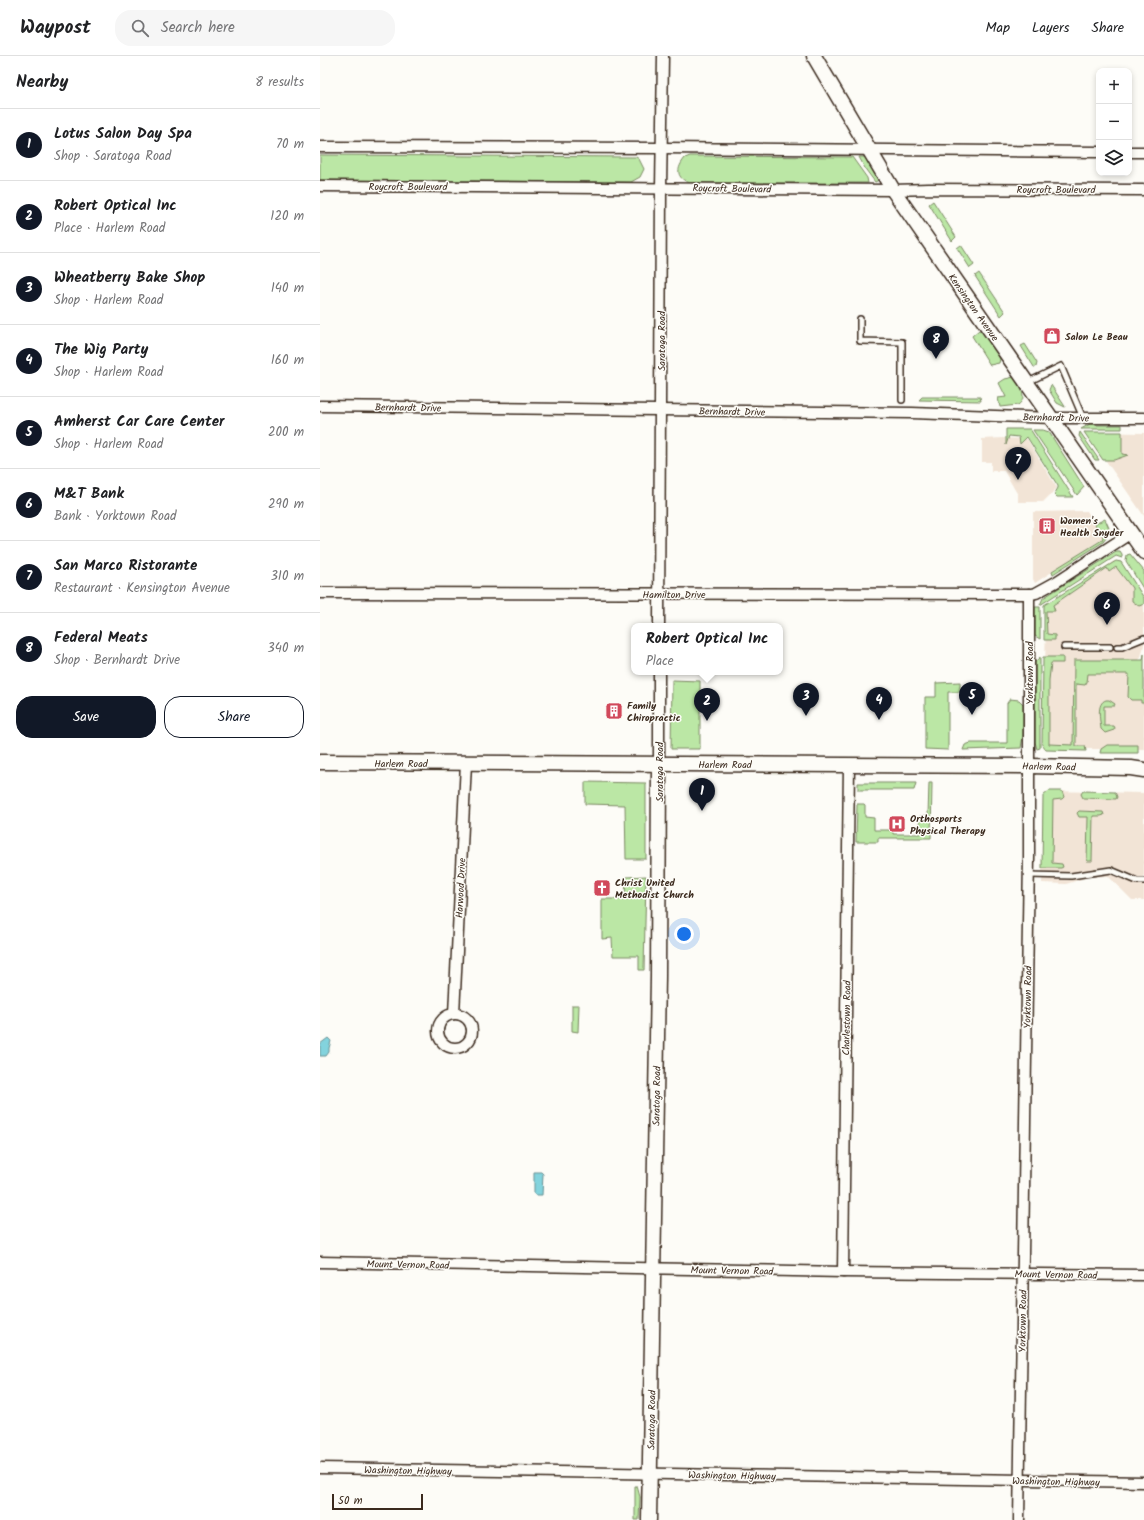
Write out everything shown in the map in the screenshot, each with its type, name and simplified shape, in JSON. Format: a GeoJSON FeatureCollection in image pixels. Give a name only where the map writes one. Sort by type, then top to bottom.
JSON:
{"type":"FeatureCollection","features":[{"type":"Feature","properties":{"kind":"street","name":"Saratoga Road"},"geometry":{"type":"LineString","coordinates":[[659,623],[663,56]]}},
{"type":"Feature","properties":{"kind":"street","name":"Kensington Avenue"},"geometry":{"type":"LineString","coordinates":[[814,56],[893,190],[1144,552]]}},
{"type":"Feature","properties":{"kind":"street"},"geometry":{"type":"LineString","coordinates":[[320,147],[869,149],[1096,152]]}},
{"type":"Feature","properties":{"kind":"street"},"geometry":{"type":"LineString","coordinates":[[1132,152],[1144,152]]}},
{"type":"Feature","properties":{"kind":"street","name":"Roycroft Boulevard"},"geometry":{"type":"LineString","coordinates":[[320,186],[893,190],[1144,190]]}},
{"type":"Feature","properties":{"kind":"street","name":"Bernhardt Drive"},"geometry":{"type":"LineString","coordinates":[[320,406],[912,413],[1052,418],[1144,418]]}},
{"type":"Feature","properties":{"kind":"street"},"geometry":{"type":"LineString","coordinates":[[1029,594],[1036,593],[1056,582],[1131,533]]}},
{"type":"Feature","properties":{"kind":"street","name":"Hamilton Drive"},"geometry":{"type":"LineString","coordinates":[[320,592],[1029,594]]}},
{"type":"Feature","properties":{"kind":"street","name":"Yorktown Road"},"geometry":{"type":"LineString","coordinates":[[1019,1520],[1029,875],[1029,594]]}},
{"type":"Feature","properties":{"kind":"street","name":"Saratoga Road"},"geometry":{"type":"LineString","coordinates":[[649,1520],[654,1268],[659,675]]}},
{"type":"Feature","properties":{"kind":"street","name":"Harlem Road"},"geometry":{"type":"LineString","coordinates":[[320,762],[1140,768]]}},
{"type":"Feature","properties":{"kind":"street","name":"Harwood Drive"},"geometry":{"type":"LineString","coordinates":[[454,1014],[466,763]]}},
{"type":"Feature","properties":{"kind":"street","name":"Charlestown Road"},"geometry":{"type":"LineString","coordinates":[[843,1272],[849,765]]}},
{"type":"Feature","properties":{"kind":"street","name":"Mount Vernon Road"},"geometry":{"type":"LineString","coordinates":[[320,1262],[843,1272],[1144,1275]]}},
{"type":"Feature","properties":{"kind":"street","name":"Washington Highway"},"geometry":{"type":"LineString","coordinates":[[320,1468],[1144,1482]]}},
{"type":"Feature","properties":{"kind":"lane"},"geometry":{"type":"LineString","coordinates":[[860,319],[860,341],[902,342],[902,400]]}},
{"type":"Feature","properties":{"kind":"lane"},"geometry":{"type":"LineString","coordinates":[[1027,383],[1061,366],[1083,418]]}},
{"type":"Feature","properties":{"kind":"lane"},"geometry":{"type":"LineString","coordinates":[[1117,647],[1122,647],[1144,638]]}},
{"type":"Feature","properties":{"kind":"lane"},"geometry":{"type":"LineString","coordinates":[[1064,647],[1110,647]]}},
{"type":"Feature","properties":{"kind":"lane"},"geometry":{"type":"LineString","coordinates":[[1029,875],[1071,876],[1111,870],[1137,881],[1144,881]]}},
{"type":"Feature","properties":{"kind":"shaded area"},"geometry":{"type":"Polygon","coordinates":[[[1086,432],[1144,433],[1144,516],[1086,432]]]}},
{"type":"Feature","properties":{"kind":"shaded area"},"geometry":{"type":"Polygon","coordinates":[[[982,439],[1027,439],[1057,488],[1043,502],[1018,502],[1018,495],[1004,471],[991,471],[991,462],[982,462],[982,439]]]}},
{"type":"Feature","properties":{"kind":"shaded area"},"geometry":{"type":"Polygon","coordinates":[[[1087,511],[1104,538],[1035,583],[1033,579],[1033,512],[1087,511]]]}},
{"type":"Feature","properties":{"kind":"shaded area"},"geometry":{"type":"Polygon","coordinates":[[[1114,561],[1121,562],[1144,597],[1144,645],[1141,657],[1131,672],[1144,698],[1144,749],[1044,749],[1046,606],[1114,561]]]}},
{"type":"Feature","properties":{"kind":"shaded area"},"geometry":{"type":"Polygon","coordinates":[[[1049,791],[1144,793],[1144,900],[1132,900],[1108,876],[1088,877],[1066,884],[1042,883],[1043,796],[1049,791]]]}},
{"type":"Feature","properties":{"kind":"green space"},"geometry":{"type":"Polygon","coordinates":[[[320,155],[636,157],[639,159],[644,169],[640,177],[631,182],[320,180],[320,155]]]}},
{"type":"Feature","properties":{"kind":"green space"},"geometry":{"type":"Polygon","coordinates":[[[690,156],[852,157],[867,178],[868,183],[690,183],[682,179],[679,169],[685,158],[690,156]]]}},
{"type":"Feature","properties":{"kind":"green space"},"geometry":{"type":"Polygon","coordinates":[[[859,157],[866,157],[879,180],[875,182],[859,157]]]}},
{"type":"Feature","properties":{"kind":"green space"},"geometry":{"type":"Polygon","coordinates":[[[933,201],[956,237],[952,241],[929,204],[933,201]]]}},
{"type":"Feature","properties":{"kind":"green space"},"geometry":{"type":"Polygon","coordinates":[[[961,245],[974,265],[970,268],[957,248],[961,245]]]}},
{"type":"Feature","properties":{"kind":"green space"},"geometry":{"type":"Polygon","coordinates":[[[979,273],[1005,312],[1001,316],[975,276],[979,273]]]}},
{"type":"Feature","properties":{"kind":"green space"},"geometry":{"type":"Polygon","coordinates":[[[979,330],[984,332],[1000,359],[999,363],[990,365],[972,336],[979,330]]]}},
{"type":"Feature","properties":{"kind":"green space"},"geometry":{"type":"Polygon","coordinates":[[[1025,344],[1037,363],[1036,367],[1034,367],[1021,346],[1025,344]]]}},
{"type":"Feature","properties":{"kind":"green space"},"geometry":{"type":"Polygon","coordinates":[[[1014,377],[1022,391],[1023,399],[1018,405],[1000,407],[998,398],[1006,397],[999,383],[1005,379],[1014,377]]]}},
{"type":"Feature","properties":{"kind":"green space"},"geometry":{"type":"Polygon","coordinates":[[[1051,385],[1065,407],[1057,403],[1049,390],[1051,385]]]}},
{"type":"Feature","properties":{"kind":"green space"},"geometry":{"type":"Polygon","coordinates":[[[922,397],[980,397],[981,401],[919,400],[922,397]]]}},
{"type":"Feature","properties":{"kind":"green space"},"geometry":{"type":"Polygon","coordinates":[[[1090,424],[1122,425],[1122,429],[1081,429],[1090,424]]]}},
{"type":"Feature","properties":{"kind":"green space"},"geometry":{"type":"Polygon","coordinates":[[[1006,429],[1030,429],[1073,497],[1057,497],[1055,495],[1058,486],[1027,437],[1020,444],[1019,437],[1009,436],[1006,445],[1006,429]]]}},
{"type":"Feature","properties":{"kind":"green space"},"geometry":{"type":"Polygon","coordinates":[[[1033,430],[1043,430],[1049,432],[1084,487],[1077,495],[1033,430]]]}},
{"type":"Feature","properties":{"kind":"green space"},"geometry":{"type":"Polygon","coordinates":[[[1080,432],[1099,460],[1095,460],[1079,436],[1080,432]]]}},
{"type":"Feature","properties":{"kind":"green space"},"geometry":{"type":"Polygon","coordinates":[[[1084,432],[1122,432],[1122,454],[1128,455],[1114,460],[1103,460],[1084,432]]]}},
{"type":"Feature","properties":{"kind":"green space"},"geometry":{"type":"Polygon","coordinates":[[[1105,519],[1109,528],[1106,531],[1097,528],[1095,524],[1105,519]]]}},
{"type":"Feature","properties":{"kind":"green space"},"geometry":{"type":"Polygon","coordinates":[[[1101,532],[1107,537],[1103,542],[1053,574],[1052,571],[1102,540],[1103,537],[1101,532]]]}},
{"type":"Feature","properties":{"kind":"green space"},"geometry":{"type":"Polygon","coordinates":[[[1116,552],[1120,552],[1122,558],[1116,556],[1040,605],[1043,598],[1116,552]]]}},
{"type":"Feature","properties":{"kind":"green space"},"geometry":{"type":"Polygon","coordinates":[[[1130,554],[1144,571],[1144,590],[1126,561],[1127,555],[1130,554]]]}},
{"type":"Feature","properties":{"kind":"green space"},"geometry":{"type":"Polygon","coordinates":[[[1116,561],[1121,562],[1144,598],[1144,604],[1139,606],[1132,601],[1132,588],[1116,567],[1109,572],[1107,568],[1053,605],[1055,611],[1046,611],[1047,634],[1055,635],[1055,640],[1044,640],[1044,605],[1116,561]]]}},
{"type":"Feature","properties":{"kind":"green space"},"geometry":{"type":"Polygon","coordinates":[[[1035,607],[1040,607],[1040,639],[1035,636],[1035,607]]]}},
{"type":"Feature","properties":{"kind":"green space"},"geometry":{"type":"Polygon","coordinates":[[[1144,654],[1144,703],[1141,703],[1141,700],[1131,700],[1128,697],[1129,674],[1088,674],[1085,685],[1076,684],[1076,746],[1085,746],[1086,751],[1046,750],[1042,745],[1043,657],[1063,657],[1063,663],[1051,663],[1049,680],[1049,744],[1073,745],[1074,660],[1143,660],[1144,654]]]}},
{"type":"Feature","properties":{"kind":"green space"},"geometry":{"type":"Polygon","coordinates":[[[1040,657],[1040,748],[1037,749],[1035,742],[1035,662],[1040,657]]]}},
{"type":"Feature","properties":{"kind":"green space"},"geometry":{"type":"Polygon","coordinates":[[[672,680],[700,681],[700,749],[671,749],[672,680]]]}},
{"type":"Feature","properties":{"kind":"green space"},"geometry":{"type":"Polygon","coordinates":[[[960,682],[960,692],[948,692],[948,750],[925,749],[925,697],[936,697],[936,683],[960,682]]]}},
{"type":"Feature","properties":{"kind":"green space"},"geometry":{"type":"Polygon","coordinates":[[[1010,699],[1019,700],[1023,704],[1023,736],[1021,748],[963,750],[965,745],[971,743],[1007,743],[1007,703],[1010,699]]]}},
{"type":"Feature","properties":{"kind":"green space"},"geometry":{"type":"Polygon","coordinates":[[[1106,700],[1109,700],[1115,704],[1114,706],[1104,706],[1104,726],[1114,726],[1115,728],[1114,730],[1105,733],[1101,729],[1099,712],[1101,705],[1106,700]]]}},
{"type":"Feature","properties":{"kind":"green space"},"geometry":{"type":"Polygon","coordinates":[[[1107,745],[1138,745],[1138,753],[1100,753],[1101,749],[1107,745]]]}},
{"type":"Feature","properties":{"kind":"green space"},"geometry":{"type":"Polygon","coordinates":[[[585,782],[646,783],[646,859],[626,859],[625,805],[585,804],[585,782]]]}},
{"type":"Feature","properties":{"kind":"green space"},"geometry":{"type":"Polygon","coordinates":[[[858,783],[916,783],[914,790],[858,790],[858,783]]]}},
{"type":"Feature","properties":{"kind":"green space"},"geometry":{"type":"Polygon","coordinates":[[[929,783],[932,783],[931,838],[878,838],[878,842],[856,842],[857,804],[865,805],[865,817],[874,818],[874,830],[893,830],[893,834],[920,834],[920,816],[928,815],[929,783]]]}},
{"type":"Feature","properties":{"kind":"green space"},"geometry":{"type":"Polygon","coordinates":[[[1049,791],[1062,791],[1064,797],[1062,799],[1053,800],[1052,863],[1062,864],[1063,867],[1061,868],[1042,868],[1043,796],[1049,791]]]}},
{"type":"Feature","properties":{"kind":"green space"},"geometry":{"type":"Polygon","coordinates":[[[1083,791],[1115,792],[1117,797],[1116,799],[1083,798],[1081,794],[1083,791]]]}},
{"type":"Feature","properties":{"kind":"green space"},"geometry":{"type":"Polygon","coordinates":[[[1079,811],[1103,812],[1104,815],[1093,816],[1092,861],[1087,861],[1088,817],[1079,817],[1077,813],[1079,811]]]}},
{"type":"Feature","properties":{"kind":"green space"},"geometry":{"type":"Polygon","coordinates":[[[646,876],[644,970],[639,970],[639,956],[613,956],[612,938],[602,939],[602,899],[625,899],[626,877],[646,876]]]}},
{"type":"Feature","properties":{"kind":"green space"},"geometry":{"type":"Polygon","coordinates":[[[572,1005],[579,1005],[578,1032],[572,1031],[572,1005]]]}},
{"type":"Feature","properties":{"kind":"green space"},"geometry":{"type":"Polygon","coordinates":[[[635,1486],[637,1486],[640,1497],[639,1520],[635,1520],[635,1486]]]}},
{"type":"Feature","properties":{"kind":"water"},"geometry":{"type":"Polygon","coordinates":[[[328,1038],[331,1041],[329,1052],[326,1056],[320,1056],[320,1044],[328,1038]]]}},
{"type":"Feature","properties":{"kind":"water"},"geometry":{"type":"Polygon","coordinates":[[[534,1172],[541,1172],[543,1174],[542,1195],[534,1194],[534,1172]]]}},
{"type":"Feature","properties":{"kind":"place","name":"Salon Le Beau"},"geometry":{"type":"Point","coordinates":[1052,336]}},
{"type":"Feature","properties":{"kind":"place","name":"Federal Meats"},"geometry":{"type":"Point","coordinates":[936,359]}},
{"type":"Feature","properties":{"kind":"place","name":"San Marco Ristorante"},"geometry":{"type":"Point","coordinates":[1018,480]}},
{"type":"Feature","properties":{"kind":"place","name":"Women's Health Snyder"},"geometry":{"type":"Point","coordinates":[1047,526]}},
{"type":"Feature","properties":{"kind":"place","name":"M&T Bank"},"geometry":{"type":"Point","coordinates":[1107,625]}},
{"type":"Feature","properties":{"kind":"place","name":"Family Chiropractic"},"geometry":{"type":"Point","coordinates":[614,711]}},
{"type":"Feature","properties":{"kind":"place","name":"Amherst Car Care Center"},"geometry":{"type":"Point","coordinates":[972,715]}},
{"type":"Feature","properties":{"kind":"place","name":"Wheatberry Bake Shop"},"geometry":{"type":"Point","coordinates":[806,716]}},
{"type":"Feature","properties":{"kind":"place","name":"The Wig Party"},"geometry":{"type":"Point","coordinates":[879,720]}},
{"type":"Feature","properties":{"kind":"place","name":"Robert Optical Inc"},"geometry":{"type":"Point","coordinates":[707,721]}},
{"type":"Feature","properties":{"kind":"place","name":"Lotus Salon Day Spa"},"geometry":{"type":"Point","coordinates":[702,811]}},
{"type":"Feature","properties":{"kind":"place","name":"Orthosports Physical Therapy"},"geometry":{"type":"Point","coordinates":[897,824]}},
{"type":"Feature","properties":{"kind":"place","name":"Christ United Methodist Church"},"geometry":{"type":"Point","coordinates":[602,888]}}]}
